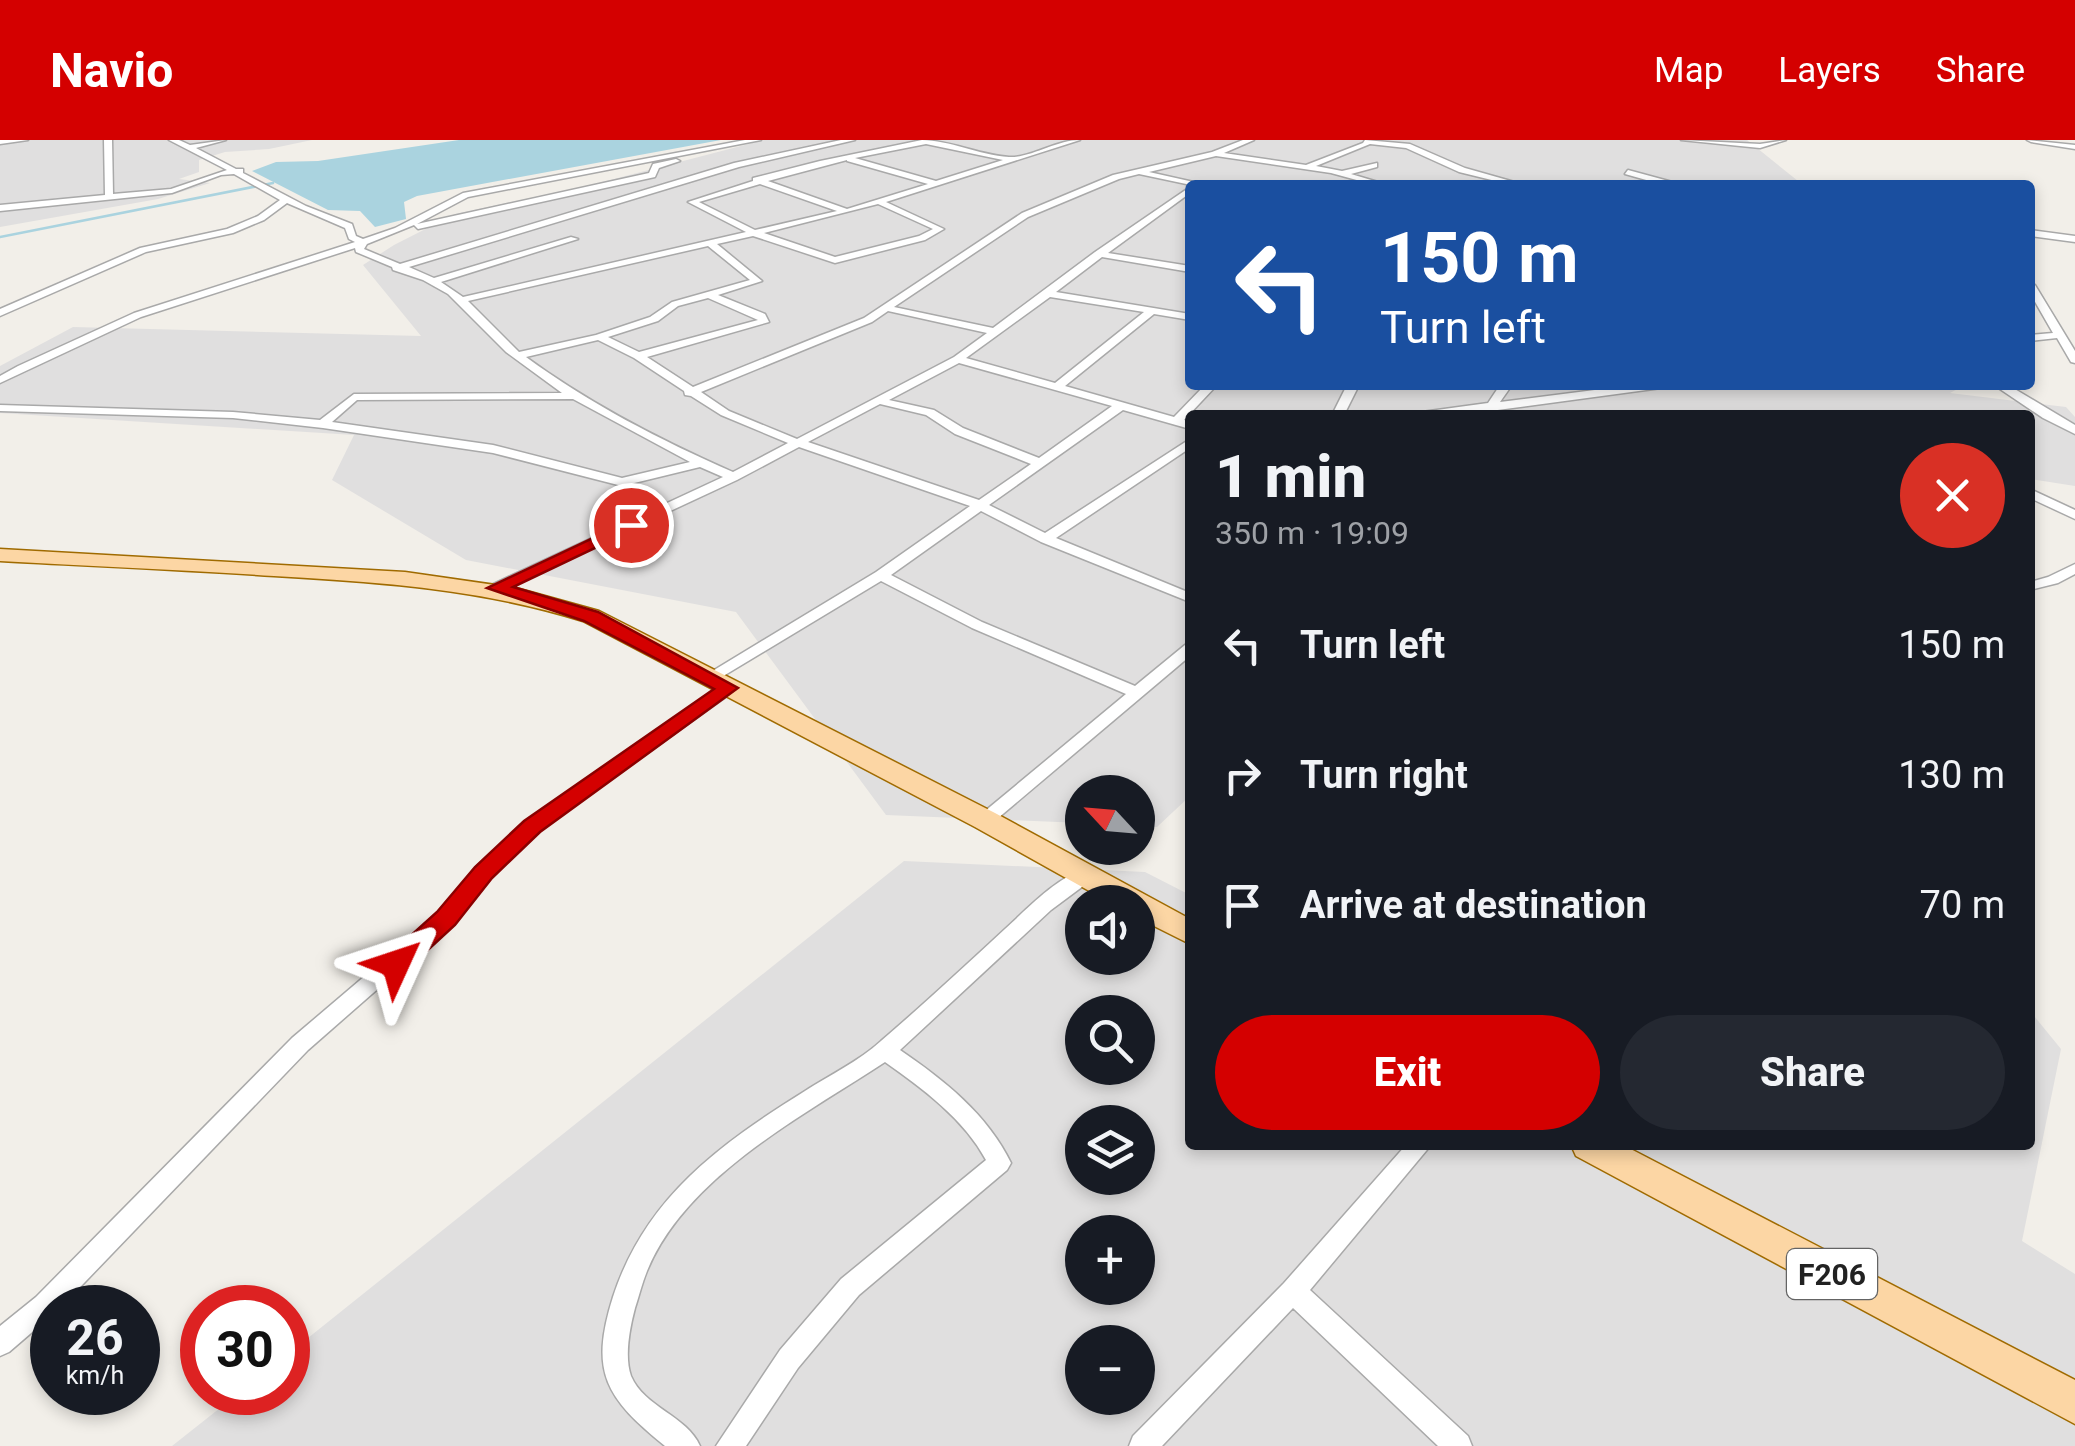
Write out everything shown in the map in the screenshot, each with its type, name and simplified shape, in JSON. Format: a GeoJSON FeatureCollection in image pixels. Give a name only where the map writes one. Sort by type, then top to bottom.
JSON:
{"type":"FeatureCollection","features":[{"type":"Feature","properties":{"kind":"main road"},"geometry":{"type":"LineString","coordinates":[[0,555],[422,578],[496,588],[591,616],[985,820],[1100,885]]}},
{"type":"Feature","properties":{"kind":"main road"},"geometry":{"type":"LineString","coordinates":[[1155,915],[1185,930]]}},
{"type":"Feature","properties":{"kind":"main road","name":"F206"},"geometry":{"type":"LineString","coordinates":[[1610,1150],[1636,1156],[2075,1403]]}},
{"type":"Feature","properties":{"kind":"street"},"geometry":{"type":"LineString","coordinates":[[0,142],[24,140]]}},
{"type":"Feature","properties":{"kind":"street"},"geometry":{"type":"LineString","coordinates":[[108,140],[109,197]]}},
{"type":"Feature","properties":{"kind":"street"},"geometry":{"type":"LineString","coordinates":[[173,140],[240,171],[285,200],[349,226],[352,237],[363,242]]}},
{"type":"Feature","properties":{"kind":"street"},"geometry":{"type":"LineString","coordinates":[[190,147],[222,140]]}},
{"type":"Feature","properties":{"kind":"street"},"geometry":{"type":"LineString","coordinates":[[398,230],[458,197],[757,140]]}},
{"type":"Feature","properties":{"kind":"street"},"geometry":{"type":"LineString","coordinates":[[794,140],[817,147]]}},
{"type":"Feature","properties":{"kind":"street"},"geometry":{"type":"LineString","coordinates":[[396,268],[726,168],[850,140]]}},
{"type":"Feature","properties":{"kind":"street"},"geometry":{"type":"LineString","coordinates":[[462,300],[845,212],[1076,140]]}},
{"type":"Feature","properties":{"kind":"street"},"geometry":{"type":"LineString","coordinates":[[690,393],[846,330],[886,308],[1025,215],[1134,171],[1214,154],[1250,140]]}},
{"type":"Feature","properties":{"kind":"street"},"geometry":{"type":"LineString","coordinates":[[1685,140],[1760,146],[1782,140]]}},
{"type":"Feature","properties":{"kind":"street"},"geometry":{"type":"LineString","coordinates":[[2031,140],[2075,147]]}},
{"type":"Feature","properties":{"kind":"street"},"geometry":{"type":"LineString","coordinates":[[880,202],[940,229],[922,238],[835,260],[754,234],[692,202],[844,157],[929,141],[1011,160]]}},
{"type":"Feature","properties":{"kind":"street"},"geometry":{"type":"LineString","coordinates":[[1302,168],[1368,141],[1408,146],[1462,170],[1501,180]]}},
{"type":"Feature","properties":{"kind":"street"},"geometry":{"type":"LineString","coordinates":[[0,380],[48,354],[178,300],[311,261],[398,230],[652,175],[656,166],[699,158],[691,152]]}},
{"type":"Feature","properties":{"kind":"street"},"geometry":{"type":"LineString","coordinates":[[1214,154],[1337,172],[1366,180]]}},
{"type":"Feature","properties":{"kind":"street"},"geometry":{"type":"LineString","coordinates":[[844,157],[936,184]]}},
{"type":"Feature","properties":{"kind":"street"},"geometry":{"type":"LineString","coordinates":[[1322,163],[1337,172],[1374,165]]}},
{"type":"Feature","properties":{"kind":"street"},"geometry":{"type":"LineString","coordinates":[[726,168],[845,212]]}},
{"type":"Feature","properties":{"kind":"street"},"geometry":{"type":"LineString","coordinates":[[0,208],[172,192],[220,173],[240,171]]}},
{"type":"Feature","properties":{"kind":"street"},"geometry":{"type":"LineString","coordinates":[[1134,171],[1185,183]]}},
{"type":"Feature","properties":{"kind":"street"},"geometry":{"type":"LineString","coordinates":[[1628,172],[1656,180]]}},
{"type":"Feature","properties":{"kind":"street"},"geometry":{"type":"LineString","coordinates":[[681,182],[710,195]]}},
{"type":"Feature","properties":{"kind":"street"},"geometry":{"type":"LineString","coordinates":[[496,588],[732,477],[958,359],[991,331],[1185,194]]}},
{"type":"Feature","properties":{"kind":"street"},"geometry":{"type":"LineString","coordinates":[[0,313],[118,259],[230,231],[261,218],[285,200]]}},
{"type":"Feature","properties":{"kind":"street"},"geometry":{"type":"LineString","coordinates":[[450,220],[465,232],[497,239]]}},
{"type":"Feature","properties":{"kind":"street"},"geometry":{"type":"LineString","coordinates":[[2035,234],[2075,238]]}},
{"type":"Feature","properties":{"kind":"street"},"geometry":{"type":"LineString","coordinates":[[430,282],[574,239]]}},
{"type":"Feature","properties":{"kind":"street"},"geometry":{"type":"LineString","coordinates":[[363,242],[358,250],[462,300],[479,322],[517,356],[578,396],[635,432],[732,477]]}},
{"type":"Feature","properties":{"kind":"street"},"geometry":{"type":"LineString","coordinates":[[517,356],[599,337],[654,319],[675,304],[758,281],[710,243]]}},
{"type":"Feature","properties":{"kind":"street"},"geometry":{"type":"LineString","coordinates":[[1098,254],[1185,268]]}},
{"type":"Feature","properties":{"kind":"street"},"geometry":{"type":"LineString","coordinates":[[1046,293],[1185,317]]}},
{"type":"Feature","properties":{"kind":"street"},"geometry":{"type":"LineString","coordinates":[[2035,293],[2075,360]]}},
{"type":"Feature","properties":{"kind":"street"},"geometry":{"type":"LineString","coordinates":[[638,356],[764,322],[761,316],[708,295]]}},
{"type":"Feature","properties":{"kind":"street"},"geometry":{"type":"LineString","coordinates":[[886,308],[991,331]]}},
{"type":"Feature","properties":{"kind":"street"},"geometry":{"type":"LineString","coordinates":[[1058,384],[1152,310]]}},
{"type":"Feature","properties":{"kind":"street"},"geometry":{"type":"LineString","coordinates":[[2035,338],[2060,335]]}},
{"type":"Feature","properties":{"kind":"street"},"geometry":{"type":"LineString","coordinates":[[599,337],[638,356],[725,413],[795,442],[980,505],[1046,538],[1185,596]]}},
{"type":"Feature","properties":{"kind":"street"},"geometry":{"type":"LineString","coordinates":[[958,359],[1184,422]]}},
{"type":"Feature","properties":{"kind":"street"},"geometry":{"type":"LineString","coordinates":[[1490,408],[1503,390]]}},
{"type":"Feature","properties":{"kind":"street"},"geometry":{"type":"LineString","coordinates":[[1471,410],[1624,390]]}},
{"type":"Feature","properties":{"kind":"street"},"geometry":{"type":"LineString","coordinates":[[2008,390],[2075,430]]}},
{"type":"Feature","properties":{"kind":"street"},"geometry":{"type":"LineString","coordinates":[[324,424],[354,397],[578,396]]}},
{"type":"Feature","properties":{"kind":"street"},"geometry":{"type":"LineString","coordinates":[[876,400],[930,412],[958,431],[1040,462]]}},
{"type":"Feature","properties":{"kind":"street"},"geometry":{"type":"LineString","coordinates":[[0,1344],[58,1292],[300,1044],[446,918],[484,872],[532,826],[718,684],[881,575],[1120,406]]}},
{"type":"Feature","properties":{"kind":"street"},"geometry":{"type":"LineString","coordinates":[[0,408],[233,415],[324,424],[493,449],[622,482],[700,463]]}},
{"type":"Feature","properties":{"kind":"street"},"geometry":{"type":"LineString","coordinates":[[1046,538],[1185,446]]}},
{"type":"Feature","properties":{"kind":"street"},"geometry":{"type":"LineString","coordinates":[[2035,495],[2075,515]]}},
{"type":"Feature","properties":{"kind":"street"},"geometry":{"type":"LineString","coordinates":[[2035,585],[2075,568]]}},
{"type":"Feature","properties":{"kind":"street"},"geometry":{"type":"LineString","coordinates":[[881,575],[977,625],[1138,692]]}},
{"type":"Feature","properties":{"kind":"street"},"geometry":{"type":"LineString","coordinates":[[985,820],[1185,652]]}},
{"type":"Feature","properties":{"kind":"street"},"geometry":{"type":"LineString","coordinates":[[686,1446],[620,1383],[615,1342],[624,1293],[662,1222],[720,1160],[886,1051],[1044,905],[1083,876]]}},
{"type":"Feature","properties":{"kind":"street"},"geometry":{"type":"LineString","coordinates":[[730,1446],[789,1359],[850,1287],[998,1163],[994,1150],[980,1132],[886,1051]]}},
{"type":"Feature","properties":{"kind":"street"},"geometry":{"type":"LineString","coordinates":[[1143,1446],[1293,1292],[1416,1150]]}},
{"type":"Feature","properties":{"kind":"street"},"geometry":{"type":"LineString","coordinates":[[1293,1292],[1458,1446]]}},
{"type":"Feature","properties":{"kind":"shaded area"},"geometry":{"type":"Polygon","coordinates":[[[0,140],[312,140],[269,149],[225,152],[199,160],[199,172],[179,179],[210,183],[158,199],[0,227],[0,140]]]}},
{"type":"Feature","properties":{"kind":"shaded area"},"geometry":{"type":"Polygon","coordinates":[[[764,140],[1747,140],[1797,180],[1185,180],[1185,390],[1956,390],[1950,393],[2066,407],[2075,417],[2075,486],[2035,480],[2035,410],[1185,410],[1185,801],[1155,827],[1155,775],[1065,775],[1065,822],[886,815],[736,612],[466,560],[332,480],[354,435],[0,413],[0,366],[73,327],[421,336],[363,265],[455,214],[587,186],[764,140]]]}},
{"type":"Feature","properties":{"kind":"shaded area"},"geometry":{"type":"Polygon","coordinates":[[[904,861],[1145,872],[1185,892],[1185,1150],[2035,1150],[2035,1017],[2061,1049],[2022,1241],[2075,1274],[2075,1446],[172,1446],[211,1415],[310,1415],[310,1336],[904,861]]]}},
{"type":"Feature","properties":{"kind":"water"},"geometry":{"type":"Polygon","coordinates":[[[459,140],[721,140],[417,196],[404,202],[406,219],[375,227],[360,211],[328,210],[252,171],[276,162],[318,161],[459,140]]]}},
{"type":"Feature","properties":{"kind":"waterway"},"geometry":{"type":"LineString","coordinates":[[0,237],[273,183]]}},
{"type":"Feature","properties":{"kind":"route"},"geometry":{"type":"LineString","coordinates":[[396,964],[446,918],[484,872],[532,826],[728,688],[591,616],[496,588],[631,525]]}}]}
